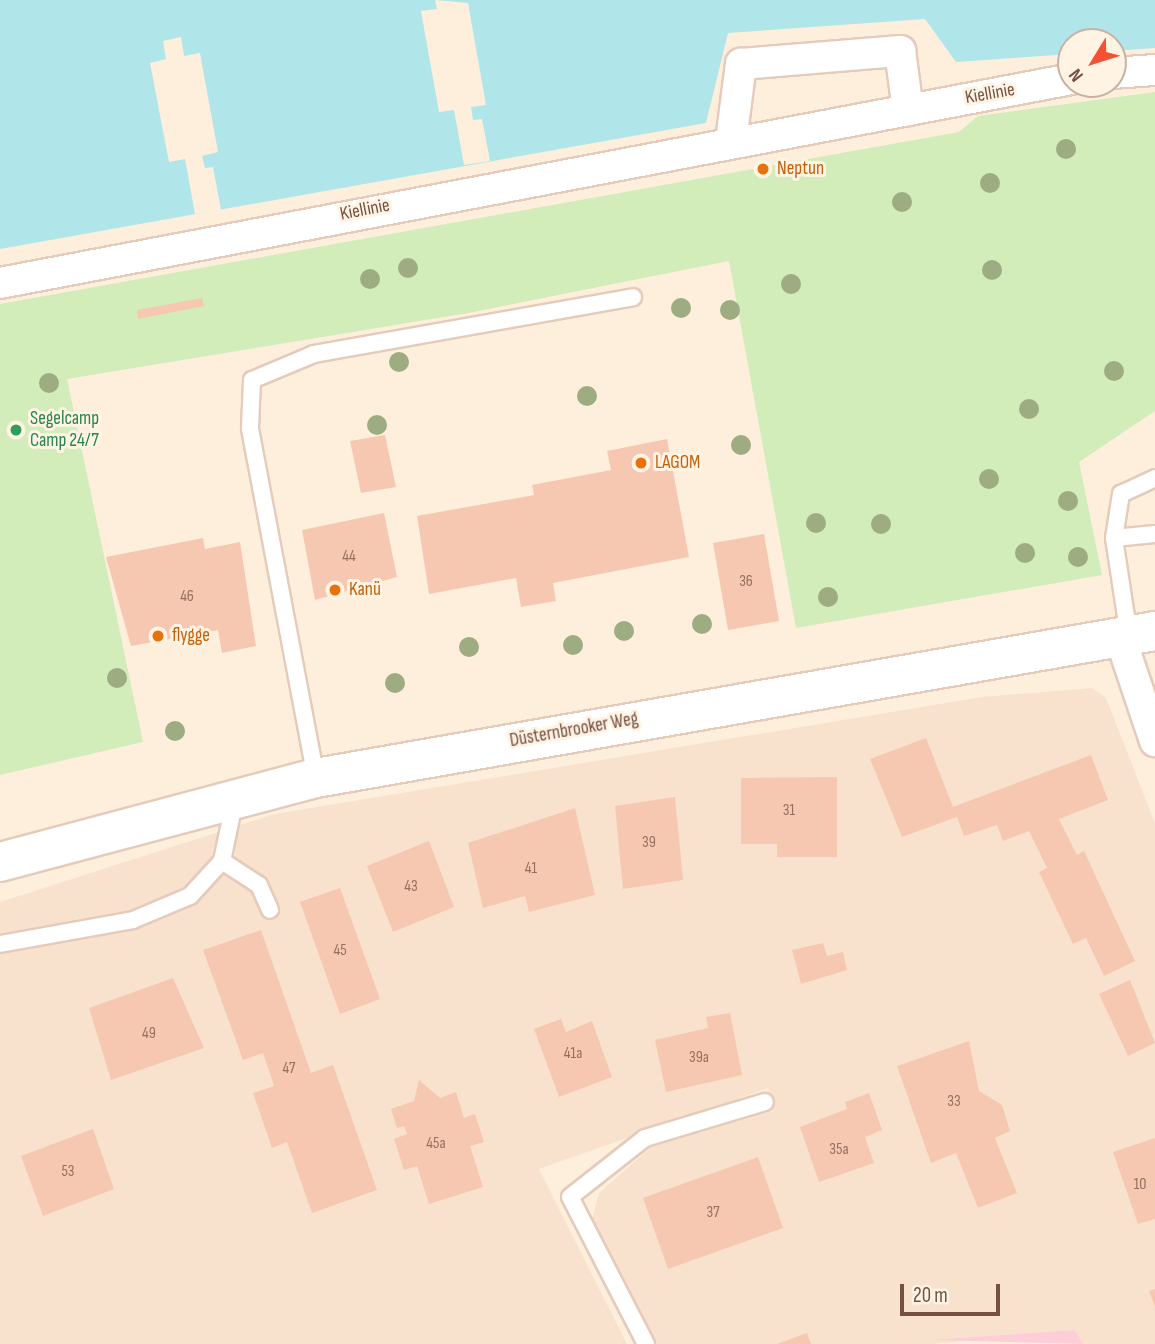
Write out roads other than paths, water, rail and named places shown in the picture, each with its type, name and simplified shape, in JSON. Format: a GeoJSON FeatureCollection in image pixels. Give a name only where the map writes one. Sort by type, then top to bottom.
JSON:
{"type":"FeatureCollection","features":[{"type":"Feature","properties":{"kind":"street"},"geometry":{"type":"LineString","coordinates":[[731,141],[741,64],[900,51],[908,110]]}},
{"type":"Feature","properties":{"kind":"street"},"geometry":{"type":"LineString","coordinates":[[1127,72],[1155,70]]}},
{"type":"Feature","properties":{"kind":"street","name":"Kiellinie"},"geometry":{"type":"LineString","coordinates":[[0,283],[731,141],[1057,82]]}},
{"type":"Feature","properties":{"kind":"street"},"geometry":{"type":"LineString","coordinates":[[1135,635],[1155,741]]}},
{"type":"Feature","properties":{"kind":"street","name":"Düsternbrooker Weg"},"geometry":{"type":"LineString","coordinates":[[0,862],[316,778],[1135,635]]}},
{"type":"Feature","properties":{"kind":"lane"},"geometry":{"type":"LineString","coordinates":[[316,778],[250,428],[252,380],[314,354],[634,297]]}},
{"type":"Feature","properties":{"kind":"lane"},"geometry":{"type":"LineString","coordinates":[[1135,635],[1114,538],[1121,494],[1155,478]]}},
{"type":"Feature","properties":{"kind":"lane"},"geometry":{"type":"LineString","coordinates":[[1114,538],[1155,534]]}},
{"type":"Feature","properties":{"kind":"lane"},"geometry":{"type":"LineString","coordinates":[[0,944],[163,910],[190,896],[222,862],[235,798]]}},
{"type":"Feature","properties":{"kind":"lane"},"geometry":{"type":"LineString","coordinates":[[222,862],[259,886],[270,910]]}},
{"type":"Feature","properties":{"kind":"lane"},"geometry":{"type":"LineString","coordinates":[[646,1344],[570,1197],[645,1138],[765,1102]]}},
{"type":"Feature","properties":{"kind":"water"},"geometry":{"type":"Polygon","coordinates":[[[0,0],[1155,0],[1155,48],[1127,50],[1127,28],[1057,28],[1057,55],[956,62],[925,19],[728,33],[706,123],[0,249],[0,0]]]}},
{"type":"Feature","properties":{"kind":"place","name":"Neptun"},"geometry":{"type":"Point","coordinates":[763,169]}},
{"type":"Feature","properties":{"kind":"place","name":"Segelcamp Camp 24/7"},"geometry":{"type":"Point","coordinates":[16,430]}},
{"type":"Feature","properties":{"kind":"place","name":"LAGOM"},"geometry":{"type":"Point","coordinates":[641,463]}},
{"type":"Feature","properties":{"kind":"place","name":"Kanü"},"geometry":{"type":"Point","coordinates":[335,590]}},
{"type":"Feature","properties":{"kind":"place","name":"flygge"},"geometry":{"type":"Point","coordinates":[158,636]}}]}
